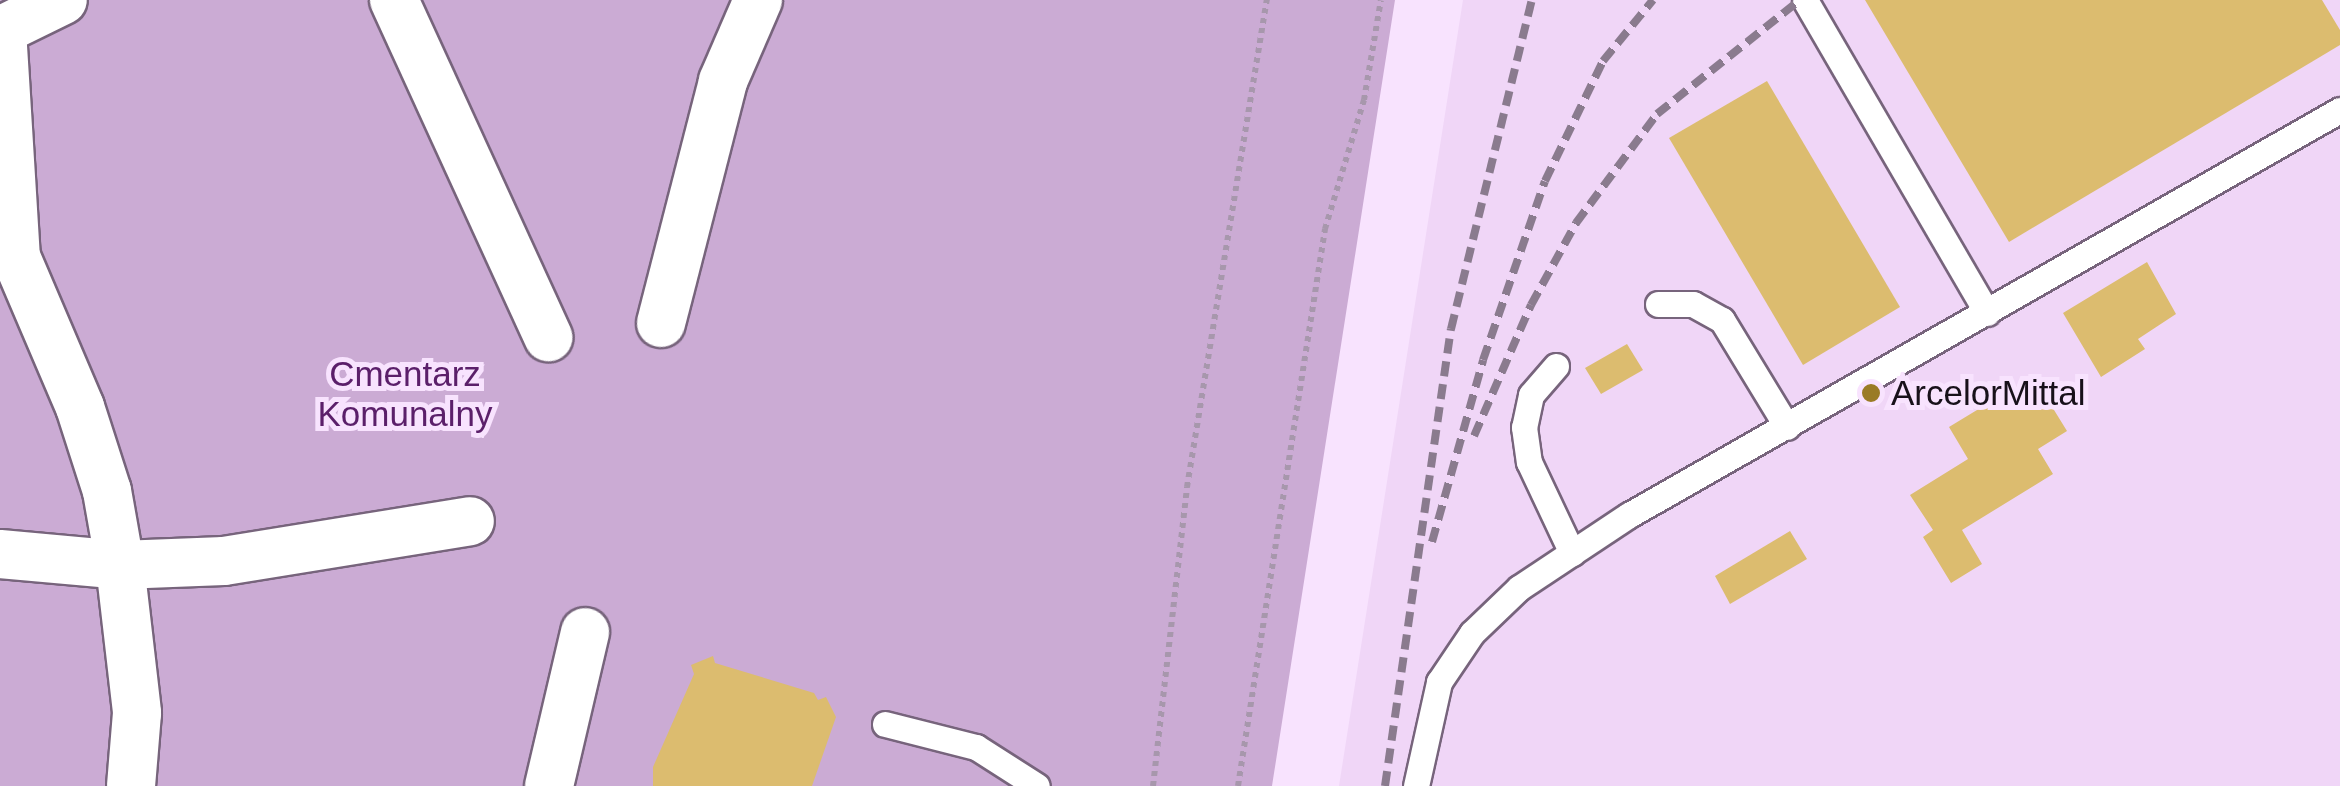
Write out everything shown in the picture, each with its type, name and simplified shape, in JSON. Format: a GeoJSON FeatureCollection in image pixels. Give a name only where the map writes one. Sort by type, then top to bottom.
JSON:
{"type":"FeatureCollection","features":[{"type":"Feature","properties":{"kind":"street"},"geometry":{"type":"LineString","coordinates":[[63,0],[1,30],[16,257],[80,407],[108,491],[137,713],[131,786]]}},
{"type":"Feature","properties":{"kind":"street"},"geometry":{"type":"LineString","coordinates":[[394,0],[548,337]]}},
{"type":"Feature","properties":{"kind":"street"},"geometry":{"type":"LineString","coordinates":[[662,324],[724,81],[758,0]]}},
{"type":"Feature","properties":{"kind":"street"},"geometry":{"type":"LineString","coordinates":[[0,554],[120,565],[224,561],[470,522]]}},
{"type":"Feature","properties":{"kind":"street"},"geometry":{"type":"LineString","coordinates":[[548,786],[584,632]]}},
{"type":"Feature","properties":{"kind":"lane"},"geometry":{"type":"LineString","coordinates":[[1805,0],[1987,314]]}},
{"type":"Feature","properties":{"kind":"lane"},"geometry":{"type":"LineString","coordinates":[[1416,786],[1439,682],[1472,633],[1519,588],[1572,552],[1786,427],[2340,110]]}},
{"type":"Feature","properties":{"kind":"lane"},"geometry":{"type":"LineString","coordinates":[[1658,304],[1693,304],[1722,320],[1750,358],[1786,427]]}},
{"type":"Feature","properties":{"kind":"lane"},"geometry":{"type":"LineString","coordinates":[[1556,366],[1532,395],[1524,427],[1528,462],[1572,552]]}},
{"type":"Feature","properties":{"kind":"lane"},"geometry":{"type":"LineString","coordinates":[[885,724],[976,746],[1037,786]]}},
{"type":"Feature","properties":{"kind":"path"},"geometry":{"type":"LineString","coordinates":[[1153,786],[1187,487],[1267,0]]}},
{"type":"Feature","properties":{"kind":"path"},"geometry":{"type":"LineString","coordinates":[[1238,786],[1324,230],[1364,100],[1381,0]]}},
{"type":"Feature","properties":{"kind":"shaded area","name":"ArcelorMittal"},"geometry":{"type":"Polygon","coordinates":[[[1463,0],[2340,0],[2340,786],[1339,786],[1463,0]]]}},
{"type":"Feature","properties":{"kind":"green space","name":"Cmentarz Komunalny"},"geometry":{"type":"Polygon","coordinates":[[[0,0],[1395,0],[1272,786],[0,786],[0,0]]]}},
{"type":"Feature","properties":{"kind":"building"},"geometry":{"type":"Polygon","coordinates":[[[1865,0],[2322,0],[2340,30],[2340,45],[2009,242],[1865,0]]]}},
{"type":"Feature","properties":{"kind":"building"},"geometry":{"type":"Polygon","coordinates":[[[1767,81],[1900,307],[1803,365],[1669,138],[1767,81]]]}},
{"type":"Feature","properties":{"kind":"building"},"geometry":{"type":"Polygon","coordinates":[[[2147,262],[2176,314],[2138,339],[2145,349],[2101,377],[2063,313],[2147,262]]]}},
{"type":"Feature","properties":{"kind":"building"},"geometry":{"type":"Polygon","coordinates":[[[1627,344],[1643,370],[1601,394],[1585,368],[1627,344]]]}},
{"type":"Feature","properties":{"kind":"building"},"geometry":{"type":"Polygon","coordinates":[[[2033,376],[2067,431],[2038,449],[2053,474],[1962,530],[1982,564],[1951,583],[1923,537],[1933,530],[1910,495],[1968,459],[1949,427],[2033,376]]]}},
{"type":"Feature","properties":{"kind":"building"},"geometry":{"type":"Polygon","coordinates":[[[1790,531],[1807,559],[1730,604],[1715,576],[1790,531]]]}},
{"type":"Feature","properties":{"kind":"building"},"geometry":{"type":"Polygon","coordinates":[[[713,656],[715,663],[814,693],[818,700],[826,697],[836,717],[812,786],[653,786],[653,767],[694,674],[691,665],[713,656]]]}},
{"type":"Feature","properties":{"kind":"railway"},"geometry":{"type":"LineString","coordinates":[[1385,786],[1451,329],[1532,0]]}},
{"type":"Feature","properties":{"kind":"railway"},"geometry":{"type":"LineString","coordinates":[[1432,542],[1483,360],[1545,181],[1603,61],[1653,0]]}},
{"type":"Feature","properties":{"kind":"railway"},"geometry":{"type":"LineString","coordinates":[[1474,436],[1531,305],[1576,223],[1657,114],[1800,0]]}},
{"type":"Feature","properties":{"kind":"place","name":"ArcelorMittal"},"geometry":{"type":"Point","coordinates":[1871,393]}}]}
